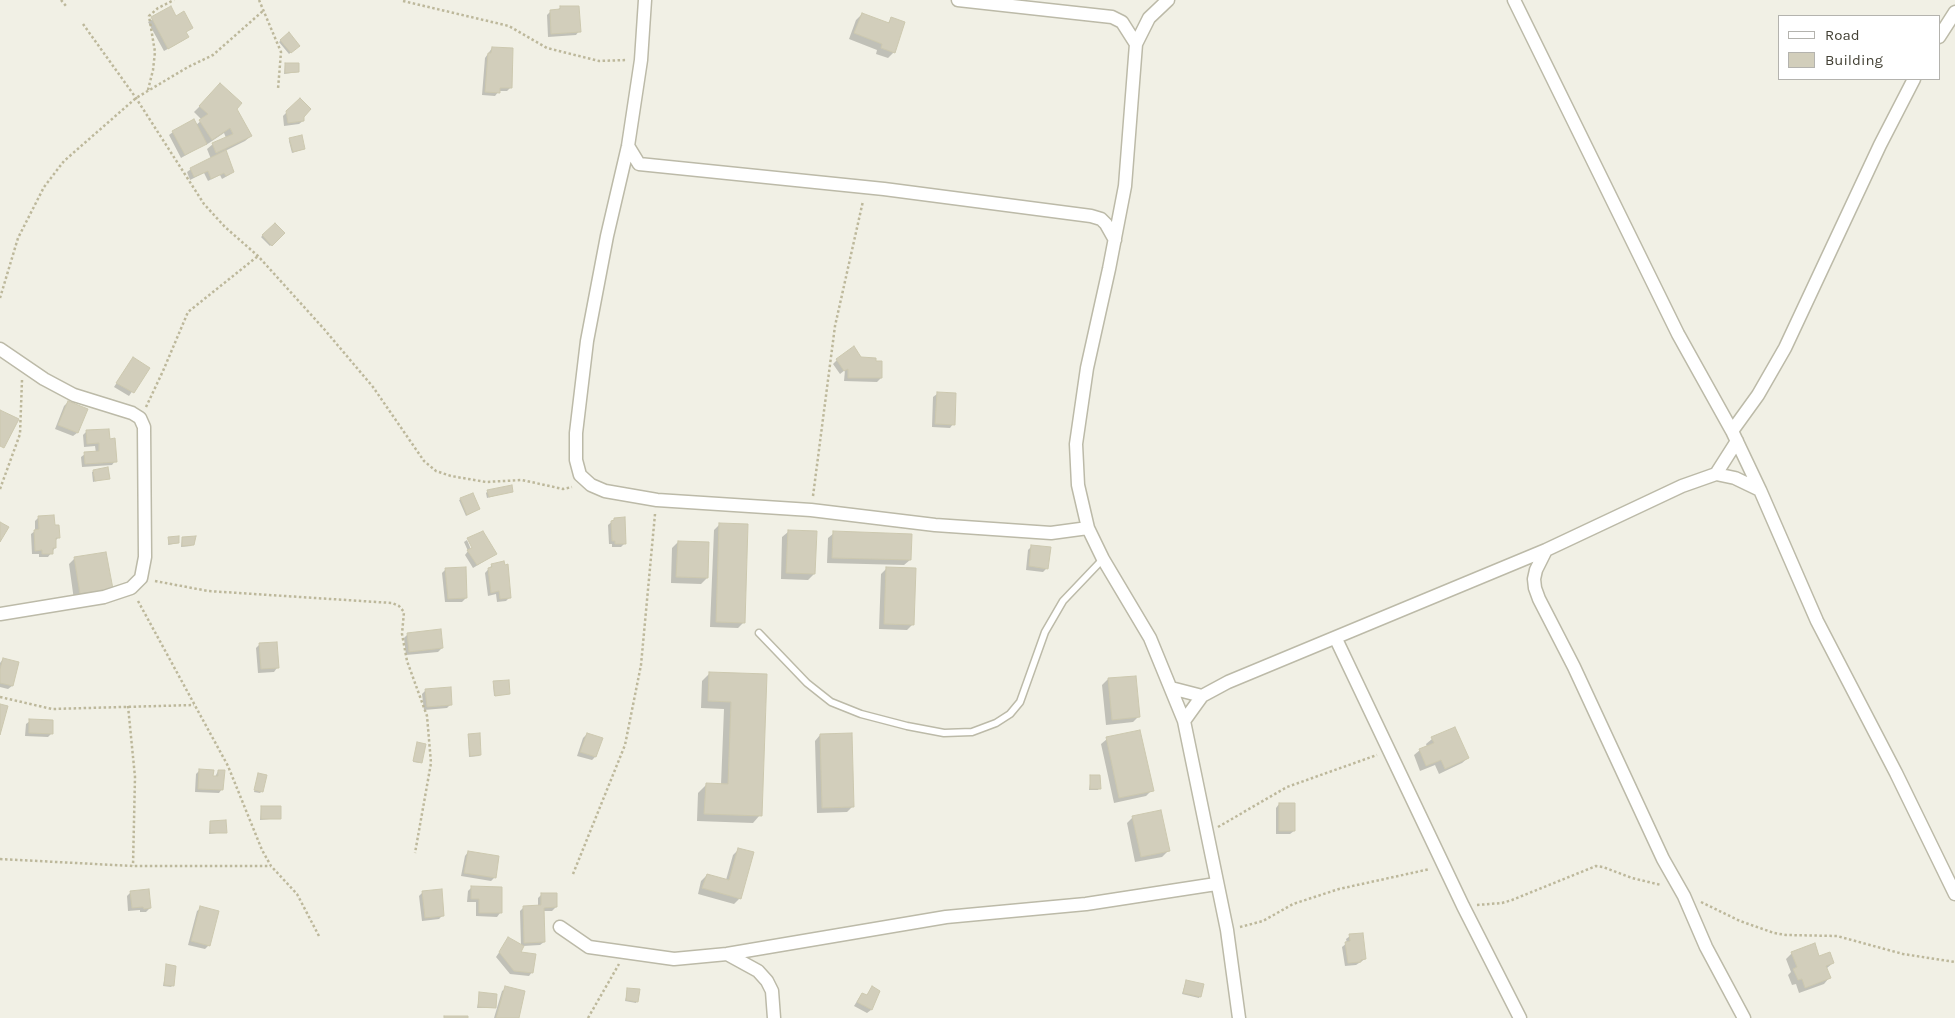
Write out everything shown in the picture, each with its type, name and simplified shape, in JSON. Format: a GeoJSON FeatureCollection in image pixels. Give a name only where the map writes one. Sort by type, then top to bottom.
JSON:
{"type":"FeatureCollection","features":[{"type":"Feature","properties":{"kind":"street"},"geometry":{"type":"LineString","coordinates":[[645,0],[641,60],[628,146],[607,236],[586,341],[576,433],[576,460],[580,475],[590,485],[605,491],[656,500],[811,510],[935,525],[1051,534],[1088,528]]}},
{"type":"Feature","properties":{"kind":"street"},"geometry":{"type":"LineString","coordinates":[[958,0],[1112,17],[1122,22],[1136,44]]}},
{"type":"Feature","properties":{"kind":"street"},"geometry":{"type":"LineString","coordinates":[[1168,0],[1150,18],[1136,44],[1125,186],[1087,368],[1076,444],[1078,485],[1088,528],[1103,559],[1150,638],[1184,721],[1216,884],[1227,930],[1239,1018]]}},
{"type":"Feature","properties":{"kind":"street"},"geometry":{"type":"LineString","coordinates":[[1514,0],[1678,334],[1735,436],[1816,621],[1896,773],[1955,894]]}},
{"type":"Feature","properties":{"kind":"street"},"geometry":{"type":"LineString","coordinates":[[1940,35],[1955,12]]}},
{"type":"Feature","properties":{"kind":"street"},"geometry":{"type":"LineString","coordinates":[[1716,474],[1735,436],[1785,348],[1880,145],[1913,80]]}},
{"type":"Feature","properties":{"kind":"street"},"geometry":{"type":"LineString","coordinates":[[628,146],[639,164],[866,187],[1091,216],[1101,219],[1115,240]]}},
{"type":"Feature","properties":{"kind":"street"},"geometry":{"type":"LineString","coordinates":[[0,349],[22,366],[74,395],[132,413],[140,418],[144,427],[144,557],[141,578],[131,588],[104,597],[0,614]]}},
{"type":"Feature","properties":{"kind":"street"},"geometry":{"type":"LineString","coordinates":[[1184,721],[1202,696],[1228,682],[1336,639],[1546,550],[1682,486],[1716,474],[1735,478],[1760,490]]}},
{"type":"Feature","properties":{"kind":"street"},"geometry":{"type":"LineString","coordinates":[[1546,550],[1536,570],[1535,588],[1574,667],[1663,859],[1682,892],[1706,947],[1744,1018]]}},
{"type":"Feature","properties":{"kind":"street"},"geometry":{"type":"LineString","coordinates":[[1336,639],[1463,906],[1520,1018]]}},
{"type":"Feature","properties":{"kind":"street"},"geometry":{"type":"LineString","coordinates":[[1171,688],[1202,696]]}},
{"type":"Feature","properties":{"kind":"street"},"geometry":{"type":"LineString","coordinates":[[560,927],[589,947],[674,959],[728,954],[946,917],[1086,904],[1216,884]]}},
{"type":"Feature","properties":{"kind":"street"},"geometry":{"type":"LineString","coordinates":[[728,954],[758,972],[768,981],[772,991],[774,1018]]}},
{"type":"Feature","properties":{"kind":"lane"},"geometry":{"type":"LineString","coordinates":[[759,633],[807,683],[831,702],[861,714],[906,726],[944,733],[972,732],[996,723],[1010,714],[1020,702],[1046,632],[1063,602],[1103,559]]}},
{"type":"Feature","properties":{"kind":"path"},"geometry":{"type":"LineString","coordinates":[[62,0],[66,6]]}},
{"type":"Feature","properties":{"kind":"path"},"geometry":{"type":"LineString","coordinates":[[148,90],[155,52],[149,16],[158,8],[174,0]]}},
{"type":"Feature","properties":{"kind":"path"},"geometry":{"type":"LineString","coordinates":[[259,0],[281,52],[278,89]]}},
{"type":"Feature","properties":{"kind":"path"},"geometry":{"type":"LineString","coordinates":[[403,1],[509,26],[548,48],[599,61],[641,60]]}},
{"type":"Feature","properties":{"kind":"path"},"geometry":{"type":"LineString","coordinates":[[0,298],[18,238],[44,187],[64,161],[136,98],[213,55],[264,10]]}},
{"type":"Feature","properties":{"kind":"path"},"geometry":{"type":"LineString","coordinates":[[83,24],[136,98],[204,204],[225,227],[258,256],[324,329],[373,387],[424,461],[436,471],[451,476],[486,482],[522,480],[563,489],[590,485]]}},
{"type":"Feature","properties":{"kind":"path"},"geometry":{"type":"LineString","coordinates":[[811,510],[835,326],[866,187]]}},
{"type":"Feature","properties":{"kind":"path"},"geometry":{"type":"LineString","coordinates":[[140,418],[163,371],[188,312],[258,256]]}},
{"type":"Feature","properties":{"kind":"path"},"geometry":{"type":"LineString","coordinates":[[0,489],[20,434],[22,366]]}},
{"type":"Feature","properties":{"kind":"path"},"geometry":{"type":"LineString","coordinates":[[573,874],[625,745],[641,665],[656,500]]}},
{"type":"Feature","properties":{"kind":"path"},"geometry":{"type":"LineString","coordinates":[[141,578],[208,591],[400,606],[404,612],[402,634],[407,661],[426,716],[432,763],[415,852]]}},
{"type":"Feature","properties":{"kind":"path"},"geometry":{"type":"LineString","coordinates":[[131,588],[228,766],[262,850],[271,866],[297,894],[320,938]]}},
{"type":"Feature","properties":{"kind":"path"},"geometry":{"type":"LineString","coordinates":[[0,698],[52,709],[82,710],[128,706],[194,705]]}},
{"type":"Feature","properties":{"kind":"path"},"geometry":{"type":"LineString","coordinates":[[128,706],[135,777],[133,866]]}},
{"type":"Feature","properties":{"kind":"path"},"geometry":{"type":"LineString","coordinates":[[1206,834],[1287,787],[1389,751]]}},
{"type":"Feature","properties":{"kind":"path"},"geometry":{"type":"LineString","coordinates":[[0,859],[133,866],[271,866]]}},
{"type":"Feature","properties":{"kind":"path"},"geometry":{"type":"LineString","coordinates":[[1227,930],[1264,922],[1294,904],[1339,889],[1444,865]]}},
{"type":"Feature","properties":{"kind":"path"},"geometry":{"type":"LineString","coordinates":[[1463,906],[1512,900],[1596,866],[1682,892],[1723,914],[1774,933],[1837,936],[1903,954],[1955,962]]}},
{"type":"Feature","properties":{"kind":"path"},"geometry":{"type":"LineString","coordinates":[[588,1018],[626,952]]}},
{"type":"Feature","properties":{"kind":"building"},"geometry":{"type":"Polygon","coordinates":[[[171,6],[176,16],[184,11],[193,28],[186,32],[189,37],[168,49],[151,17],[171,6]]]}},
{"type":"Feature","properties":{"kind":"building"},"geometry":{"type":"Polygon","coordinates":[[[560,6],[579,6],[581,32],[551,34],[550,10],[560,9],[560,6]]]}},
{"type":"Feature","properties":{"kind":"building"},"geometry":{"type":"Polygon","coordinates":[[[862,13],[889,23],[891,17],[905,22],[895,53],[881,48],[882,44],[854,33],[862,13]]]}},
{"type":"Feature","properties":{"kind":"building"},"geometry":{"type":"Polygon","coordinates":[[[289,32],[300,46],[291,53],[280,40],[289,32]]]}},
{"type":"Feature","properties":{"kind":"building"},"geometry":{"type":"Polygon","coordinates":[[[492,47],[513,48],[512,88],[500,88],[500,93],[485,92],[488,53],[491,53],[492,47]]]}},
{"type":"Feature","properties":{"kind":"building"},"geometry":{"type":"Polygon","coordinates":[[[285,63],[299,63],[299,72],[285,73],[285,63]]]}},
{"type":"Feature","properties":{"kind":"building"},"geometry":{"type":"Polygon","coordinates":[[[220,83],[242,103],[237,109],[252,136],[216,153],[212,143],[233,134],[230,128],[212,140],[199,120],[208,114],[199,106],[220,83]]]}},
{"type":"Feature","properties":{"kind":"building"},"geometry":{"type":"Polygon","coordinates":[[[300,98],[311,109],[304,117],[304,121],[288,123],[286,111],[300,98]]]}},
{"type":"Feature","properties":{"kind":"building"},"geometry":{"type":"Polygon","coordinates":[[[194,119],[207,144],[185,155],[172,131],[194,119]]]}},
{"type":"Feature","properties":{"kind":"building"},"geometry":{"type":"Polygon","coordinates":[[[302,135],[305,149],[293,152],[289,138],[302,135]]]}},
{"type":"Feature","properties":{"kind":"building"},"geometry":{"type":"Polygon","coordinates":[[[226,150],[234,172],[226,176],[224,173],[211,179],[208,171],[194,177],[190,168],[226,150]]]}},
{"type":"Feature","properties":{"kind":"building"},"geometry":{"type":"Polygon","coordinates":[[[275,223],[285,233],[272,246],[262,235],[275,223]]]}},
{"type":"Feature","properties":{"kind":"building"},"geometry":{"type":"Polygon","coordinates":[[[854,346],[861,357],[876,358],[876,361],[882,361],[882,378],[848,378],[848,369],[844,371],[836,359],[854,346]]]}},
{"type":"Feature","properties":{"kind":"building"},"geometry":{"type":"Polygon","coordinates":[[[133,357],[150,368],[134,393],[116,383],[133,357]]]}},
{"type":"Feature","properties":{"kind":"building"},"geometry":{"type":"Polygon","coordinates":[[[937,392],[956,393],[955,425],[935,424],[937,392]]]}},
{"type":"Feature","properties":{"kind":"building"},"geometry":{"type":"Polygon","coordinates":[[[68,401],[88,409],[78,433],[58,425],[68,401]]]}},
{"type":"Feature","properties":{"kind":"building"},"geometry":{"type":"Polygon","coordinates":[[[0,410],[19,419],[4,448],[0,446],[0,410]]]}},
{"type":"Feature","properties":{"kind":"building"},"geometry":{"type":"Polygon","coordinates":[[[109,429],[110,439],[115,438],[117,462],[85,464],[84,452],[99,451],[99,443],[87,444],[86,430],[109,429]]]}},
{"type":"Feature","properties":{"kind":"building"},"geometry":{"type":"Polygon","coordinates":[[[108,467],[110,479],[95,481],[93,470],[108,467]]]}},
{"type":"Feature","properties":{"kind":"building"},"geometry":{"type":"Polygon","coordinates":[[[512,485],[513,492],[489,497],[487,490],[512,485]]]}},
{"type":"Feature","properties":{"kind":"building"},"geometry":{"type":"Polygon","coordinates":[[[473,493],[480,509],[467,515],[460,498],[473,493]]]}},
{"type":"Feature","properties":{"kind":"building"},"geometry":{"type":"Polygon","coordinates":[[[54,515],[55,525],[59,525],[60,538],[56,538],[56,548],[53,548],[53,554],[42,554],[42,550],[35,551],[34,530],[39,529],[38,516],[54,515]]]}},
{"type":"Feature","properties":{"kind":"building"},"geometry":{"type":"Polygon","coordinates":[[[625,517],[626,544],[615,544],[615,541],[612,541],[611,521],[614,518],[625,517]]]}},
{"type":"Feature","properties":{"kind":"building"},"geometry":{"type":"Polygon","coordinates":[[[0,522],[9,527],[0,542],[0,522]]]}},
{"type":"Feature","properties":{"kind":"building"},"geometry":{"type":"Polygon","coordinates":[[[719,523],[748,524],[745,623],[716,622],[719,523]]]}},
{"type":"Feature","properties":{"kind":"building"},"geometry":{"type":"Polygon","coordinates":[[[788,530],[817,531],[815,574],[786,573],[788,530]]]}},
{"type":"Feature","properties":{"kind":"building"},"geometry":{"type":"Polygon","coordinates":[[[483,531],[497,554],[477,565],[467,550],[472,548],[467,538],[483,531]]]}},
{"type":"Feature","properties":{"kind":"building"},"geometry":{"type":"Polygon","coordinates":[[[833,531],[912,534],[911,560],[832,558],[833,531]]]}},
{"type":"Feature","properties":{"kind":"building"},"geometry":{"type":"Polygon","coordinates":[[[179,536],[179,543],[169,544],[168,537],[179,536]]]}},
{"type":"Feature","properties":{"kind":"building"},"geometry":{"type":"Polygon","coordinates":[[[196,536],[194,545],[182,546],[182,537],[196,536]]]}},
{"type":"Feature","properties":{"kind":"building"},"geometry":{"type":"Polygon","coordinates":[[[678,541],[709,542],[708,578],[676,577],[678,541]]]}},
{"type":"Feature","properties":{"kind":"building"},"geometry":{"type":"Polygon","coordinates":[[[1031,545],[1051,547],[1048,569],[1029,566],[1031,545]]]}},
{"type":"Feature","properties":{"kind":"building"},"geometry":{"type":"Polygon","coordinates":[[[106,552],[113,589],[80,594],[74,557],[106,552]]]}},
{"type":"Feature","properties":{"kind":"building"},"geometry":{"type":"Polygon","coordinates":[[[504,561],[505,565],[508,564],[511,598],[500,599],[499,591],[491,593],[488,568],[492,567],[491,564],[504,561]]]}},
{"type":"Feature","properties":{"kind":"building"},"geometry":{"type":"Polygon","coordinates":[[[466,567],[467,598],[448,599],[445,568],[466,567]]]}},
{"type":"Feature","properties":{"kind":"building"},"geometry":{"type":"Polygon","coordinates":[[[886,567],[916,568],[914,625],[884,624],[886,567]]]}},
{"type":"Feature","properties":{"kind":"building"},"geometry":{"type":"Polygon","coordinates":[[[441,629],[443,648],[409,652],[407,633],[441,629]]]}},
{"type":"Feature","properties":{"kind":"building"},"geometry":{"type":"Polygon","coordinates":[[[277,642],[279,668],[261,669],[259,643],[277,642]]]}},
{"type":"Feature","properties":{"kind":"building"},"geometry":{"type":"Polygon","coordinates":[[[3,658],[19,662],[13,686],[0,683],[0,669],[3,658]]]}},
{"type":"Feature","properties":{"kind":"building"},"geometry":{"type":"Polygon","coordinates":[[[709,672],[767,674],[762,816],[704,814],[706,783],[728,784],[731,702],[708,701],[709,672]]]}},
{"type":"Feature","properties":{"kind":"building"},"geometry":{"type":"Polygon","coordinates":[[[1136,676],[1140,717],[1112,720],[1108,678],[1136,676]]]}},
{"type":"Feature","properties":{"kind":"building"},"geometry":{"type":"Polygon","coordinates":[[[509,680],[510,694],[495,696],[493,681],[509,680]]]}},
{"type":"Feature","properties":{"kind":"building"},"geometry":{"type":"Polygon","coordinates":[[[451,687],[452,705],[427,707],[425,689],[451,687]]]}},
{"type":"Feature","properties":{"kind":"building"},"geometry":{"type":"Polygon","coordinates":[[[0,704],[8,706],[0,735],[0,704]]]}},
{"type":"Feature","properties":{"kind":"building"},"geometry":{"type":"Polygon","coordinates":[[[29,719],[53,720],[53,734],[29,733],[29,719]]]}},
{"type":"Feature","properties":{"kind":"building"},"geometry":{"type":"Polygon","coordinates":[[[1455,727],[1469,758],[1445,769],[1441,760],[1426,766],[1419,749],[1434,743],[1431,737],[1455,727]]]}},
{"type":"Feature","properties":{"kind":"building"},"geometry":{"type":"Polygon","coordinates":[[[1140,730],[1154,791],[1119,798],[1106,737],[1140,730]]]}},
{"type":"Feature","properties":{"kind":"building"},"geometry":{"type":"Polygon","coordinates":[[[480,733],[481,755],[470,756],[468,734],[480,733]]]}},
{"type":"Feature","properties":{"kind":"building"},"geometry":{"type":"Polygon","coordinates":[[[587,733],[603,738],[596,757],[580,752],[587,733]]]}},
{"type":"Feature","properties":{"kind":"building"},"geometry":{"type":"Polygon","coordinates":[[[852,733],[854,807],[822,808],[820,734],[852,733]]]}},
{"type":"Feature","properties":{"kind":"building"},"geometry":{"type":"Polygon","coordinates":[[[417,742],[426,744],[422,763],[413,761],[417,742]]]}},
{"type":"Feature","properties":{"kind":"building"},"geometry":{"type":"Polygon","coordinates":[[[199,769],[214,770],[213,776],[218,776],[218,770],[225,770],[223,790],[198,789],[199,769]]]}},
{"type":"Feature","properties":{"kind":"building"},"geometry":{"type":"Polygon","coordinates":[[[258,773],[267,775],[263,792],[254,790],[258,773]]]}},
{"type":"Feature","properties":{"kind":"building"},"geometry":{"type":"Polygon","coordinates":[[[1090,775],[1100,775],[1101,789],[1090,789],[1090,775]]]}},
{"type":"Feature","properties":{"kind":"building"},"geometry":{"type":"Polygon","coordinates":[[[1279,803],[1295,803],[1295,831],[1279,831],[1279,803]]]}},
{"type":"Feature","properties":{"kind":"building"},"geometry":{"type":"Polygon","coordinates":[[[261,806],[281,806],[281,819],[261,819],[261,806]]]}},
{"type":"Feature","properties":{"kind":"building"},"geometry":{"type":"Polygon","coordinates":[[[1161,810],[1170,851],[1141,857],[1132,816],[1161,810]]]}},
{"type":"Feature","properties":{"kind":"building"},"geometry":{"type":"Polygon","coordinates":[[[226,820],[227,833],[210,833],[210,821],[226,820]]]}},
{"type":"Feature","properties":{"kind":"building"},"geometry":{"type":"Polygon","coordinates":[[[738,848],[754,852],[741,899],[702,888],[707,874],[729,880],[738,848]]]}},
{"type":"Feature","properties":{"kind":"building"},"geometry":{"type":"Polygon","coordinates":[[[468,851],[499,856],[496,878],[464,873],[468,851]]]}},
{"type":"Feature","properties":{"kind":"building"},"geometry":{"type":"Polygon","coordinates":[[[471,886],[502,887],[502,913],[479,913],[479,899],[471,899],[471,886]]]}},
{"type":"Feature","properties":{"kind":"building"},"geometry":{"type":"Polygon","coordinates":[[[149,889],[151,908],[132,908],[130,891],[149,889]]]}},
{"type":"Feature","properties":{"kind":"building"},"geometry":{"type":"Polygon","coordinates":[[[442,889],[444,916],[425,918],[422,891],[442,889]]]}},
{"type":"Feature","properties":{"kind":"building"},"geometry":{"type":"Polygon","coordinates":[[[541,893],[557,893],[557,907],[544,908],[545,942],[524,943],[523,906],[541,905],[541,893]]]}},
{"type":"Feature","properties":{"kind":"building"},"geometry":{"type":"Polygon","coordinates":[[[200,906],[219,911],[210,946],[191,941],[200,906]]]}},
{"type":"Feature","properties":{"kind":"building"},"geometry":{"type":"Polygon","coordinates":[[[1363,933],[1366,959],[1361,960],[1361,962],[1348,963],[1345,942],[1350,941],[1349,934],[1363,933]]]}},
{"type":"Feature","properties":{"kind":"building"},"geometry":{"type":"Polygon","coordinates":[[[508,937],[524,946],[521,952],[536,954],[533,973],[514,971],[499,952],[508,937]]]}},
{"type":"Feature","properties":{"kind":"building"},"geometry":{"type":"Polygon","coordinates":[[[1815,943],[1819,956],[1830,952],[1834,963],[1826,966],[1831,978],[1805,988],[1802,979],[1798,980],[1793,969],[1797,967],[1791,952],[1815,943]]]}},
{"type":"Feature","properties":{"kind":"building"},"geometry":{"type":"Polygon","coordinates":[[[166,964],[176,966],[174,986],[164,985],[166,964]]]}},
{"type":"Feature","properties":{"kind":"building"},"geometry":{"type":"Polygon","coordinates":[[[1186,980],[1204,984],[1201,997],[1183,993],[1186,980]]]}},
{"type":"Feature","properties":{"kind":"building"},"geometry":{"type":"Polygon","coordinates":[[[505,986],[525,991],[519,1018],[496,1018],[505,986]]]}},
{"type":"Feature","properties":{"kind":"building"},"geometry":{"type":"Polygon","coordinates":[[[872,986],[880,991],[872,1010],[857,1002],[862,993],[867,995],[872,986]]]}},
{"type":"Feature","properties":{"kind":"building"},"geometry":{"type":"Polygon","coordinates":[[[627,988],[640,989],[638,1002],[626,1000],[627,988]]]}},
{"type":"Feature","properties":{"kind":"building"},"geometry":{"type":"Polygon","coordinates":[[[479,992],[497,994],[496,1008],[478,1007],[479,992]]]}},
{"type":"Feature","properties":{"kind":"building"},"geometry":{"type":"Polygon","coordinates":[[[444,1016],[468,1016],[468,1018],[444,1018],[444,1016]]]}}]}
